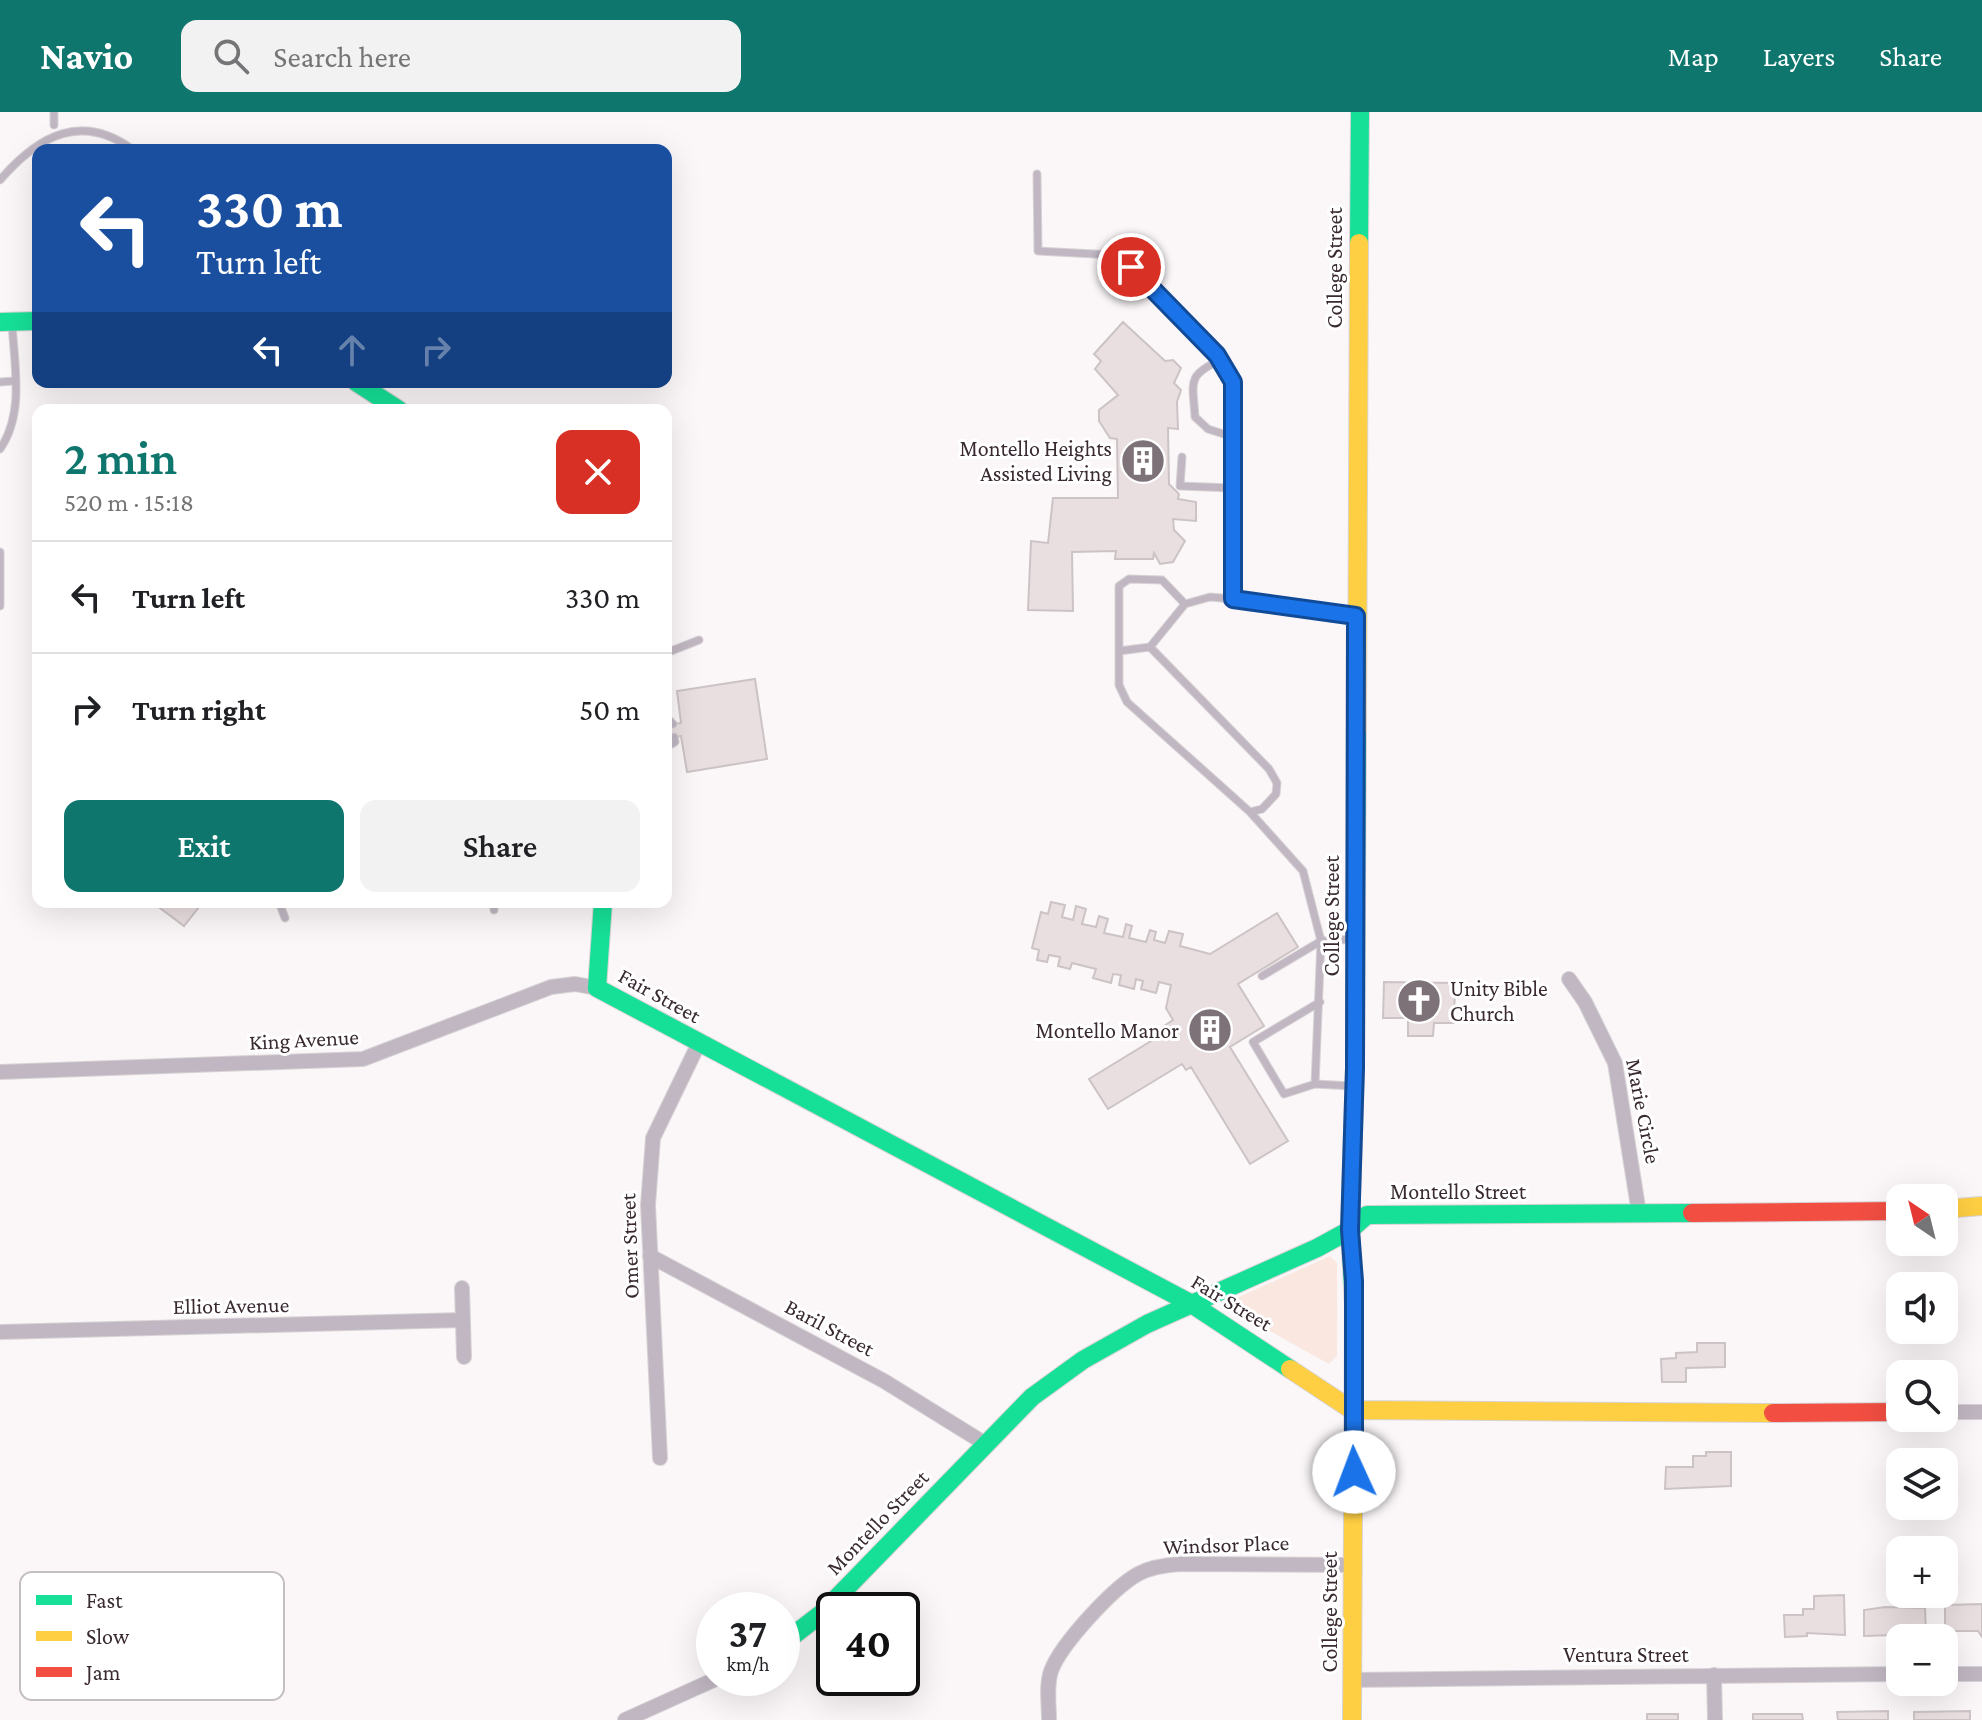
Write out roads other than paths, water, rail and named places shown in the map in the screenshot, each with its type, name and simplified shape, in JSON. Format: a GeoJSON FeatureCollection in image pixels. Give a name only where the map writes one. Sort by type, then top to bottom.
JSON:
{"type":"FeatureCollection","features":[{"type":"Feature","properties":{"kind":"street","name":"College Street"},"geometry":{"type":"LineString","coordinates":[[1352,1720],[1354,1281],[1350,1230],[1354,1086],[1360,112]]}},
{"type":"Feature","properties":{"kind":"street"},"geometry":{"type":"LineString","coordinates":[[6,322],[32,321]]}},
{"type":"Feature","properties":{"kind":"street"},"geometry":{"type":"LineString","coordinates":[[365,388],[390,404]]}},
{"type":"Feature","properties":{"kind":"street"},"geometry":{"type":"LineString","coordinates":[[597,988],[603,908]]}},
{"type":"Feature","properties":{"kind":"street","name":"Marie Circle"},"geometry":{"type":"LineString","coordinates":[[1569,979],[1585,1002],[1615,1063],[1639,1213]]}},
{"type":"Feature","properties":{"kind":"street","name":"King Avenue"},"geometry":{"type":"LineString","coordinates":[[0,1072],[363,1059],[551,987],[575,984],[597,988]]}},
{"type":"Feature","properties":{"kind":"street","name":"Fair Street"},"geometry":{"type":"LineString","coordinates":[[597,988],[1190,1303],[1352,1410]]}},
{"type":"Feature","properties":{"kind":"street","name":"Omer Street"},"geometry":{"type":"LineString","coordinates":[[660,1458],[648,1205],[653,1138],[699,1043]]}},
{"type":"Feature","properties":{"kind":"street"},"geometry":{"type":"LineString","coordinates":[[1958,1208],[1982,1206]]}},
{"type":"Feature","properties":{"kind":"street","name":"Montello Street"},"geometry":{"type":"LineString","coordinates":[[800,1630],[821,1614],[1032,1397],[1083,1360],[1190,1303],[1221,1292],[1350,1230],[1367,1215],[1886,1211]]}},
{"type":"Feature","properties":{"kind":"street","name":"Baril Street"},"geometry":{"type":"LineString","coordinates":[[650,1256],[884,1381],[984,1443]]}},
{"type":"Feature","properties":{"kind":"street"},"geometry":{"type":"LineString","coordinates":[[462,1288],[464,1357]]}},
{"type":"Feature","properties":{"kind":"street","name":"Elliot Avenue"},"geometry":{"type":"LineString","coordinates":[[0,1332],[462,1320]]}},
{"type":"Feature","properties":{"kind":"street"},"geometry":{"type":"LineString","coordinates":[[1352,1410],[1644,1414],[1886,1412]]}},
{"type":"Feature","properties":{"kind":"street"},"geometry":{"type":"LineString","coordinates":[[1958,1412],[1982,1412]]}},
{"type":"Feature","properties":{"kind":"street","name":"Windsor Place"},"geometry":{"type":"LineString","coordinates":[[1049,1720],[1048,1681],[1052,1667],[1102,1606],[1138,1574],[1158,1566],[1180,1564],[1353,1565]]}},
{"type":"Feature","properties":{"kind":"street","name":"Ventura Street"},"geometry":{"type":"LineString","coordinates":[[1352,1680],[1886,1674]]}},
{"type":"Feature","properties":{"kind":"street"},"geometry":{"type":"LineString","coordinates":[[1958,1674],[1982,1674]]}},
{"type":"Feature","properties":{"kind":"street"},"geometry":{"type":"LineString","coordinates":[[1714,1675],[1715,1720]]}},
{"type":"Feature","properties":{"kind":"street"},"geometry":{"type":"LineString","coordinates":[[625,1720],[696,1688]]}},
{"type":"Feature","properties":{"kind":"lane"},"geometry":{"type":"LineString","coordinates":[[54,112],[54,125]]}},
{"type":"Feature","properties":{"kind":"lane"},"geometry":{"type":"LineString","coordinates":[[0,180],[31,144],[54,125],[65,121]]}},
{"type":"Feature","properties":{"kind":"lane"},"geometry":{"type":"LineString","coordinates":[[105,124],[127,144]]}},
{"type":"Feature","properties":{"kind":"lane"},"geometry":{"type":"LineString","coordinates":[[1037,174],[1038,251],[1113,255],[1131,267],[1220,360],[1233,382],[1233,599]]}},
{"type":"Feature","properties":{"kind":"lane"},"geometry":{"type":"LineString","coordinates":[[0,449],[8,438],[16,411],[6,322]]}},
{"type":"Feature","properties":{"kind":"lane"},"geometry":{"type":"LineString","coordinates":[[1220,360],[1198,370],[1192,379],[1195,417],[1208,429],[1233,437]]}},
{"type":"Feature","properties":{"kind":"lane"},"geometry":{"type":"LineString","coordinates":[[0,382],[14,381]]}},
{"type":"Feature","properties":{"kind":"lane"},"geometry":{"type":"LineString","coordinates":[[1182,457],[1180,486],[1233,488]]}},
{"type":"Feature","properties":{"kind":"lane"},"geometry":{"type":"LineString","coordinates":[[0,552],[0,606]]}},
{"type":"Feature","properties":{"kind":"lane"},"geometry":{"type":"LineString","coordinates":[[1185,604],[1162,580],[1129,579],[1119,586],[1119,685],[1127,702],[1250,812],[1303,871],[1321,941],[1315,1084]]}},
{"type":"Feature","properties":{"kind":"lane"},"geometry":{"type":"LineString","coordinates":[[1119,651],[1150,647],[1185,604],[1210,597],[1356,616]]}},
{"type":"Feature","properties":{"kind":"lane"},"geometry":{"type":"LineString","coordinates":[[672,651],[699,640]]}},
{"type":"Feature","properties":{"kind":"lane"},"geometry":{"type":"LineString","coordinates":[[1150,647],[1269,769],[1277,783],[1276,794],[1262,809],[1250,812]]}},
{"type":"Feature","properties":{"kind":"lane"},"geometry":{"type":"LineString","coordinates":[[672,744],[674,737]]}},
{"type":"Feature","properties":{"kind":"lane"},"geometry":{"type":"LineString","coordinates":[[281,908],[285,918]]}},
{"type":"Feature","properties":{"kind":"lane"},"geometry":{"type":"LineString","coordinates":[[1262,976],[1321,941],[1355,939]]}},
{"type":"Feature","properties":{"kind":"lane"},"geometry":{"type":"LineString","coordinates":[[1320,1002],[1253,1042],[1284,1094],[1315,1084],[1354,1086]]}},
{"type":"Feature","properties":{"kind":"place","name":"Montello Heights Assisted Living"},"geometry":{"type":"Point","coordinates":[1143,461]}},
{"type":"Feature","properties":{"kind":"place","name":"Unity Bible Church"},"geometry":{"type":"Point","coordinates":[1419,1001]}},
{"type":"Feature","properties":{"kind":"place","name":"Montello Manor"},"geometry":{"type":"Point","coordinates":[1210,1030]}}]}
